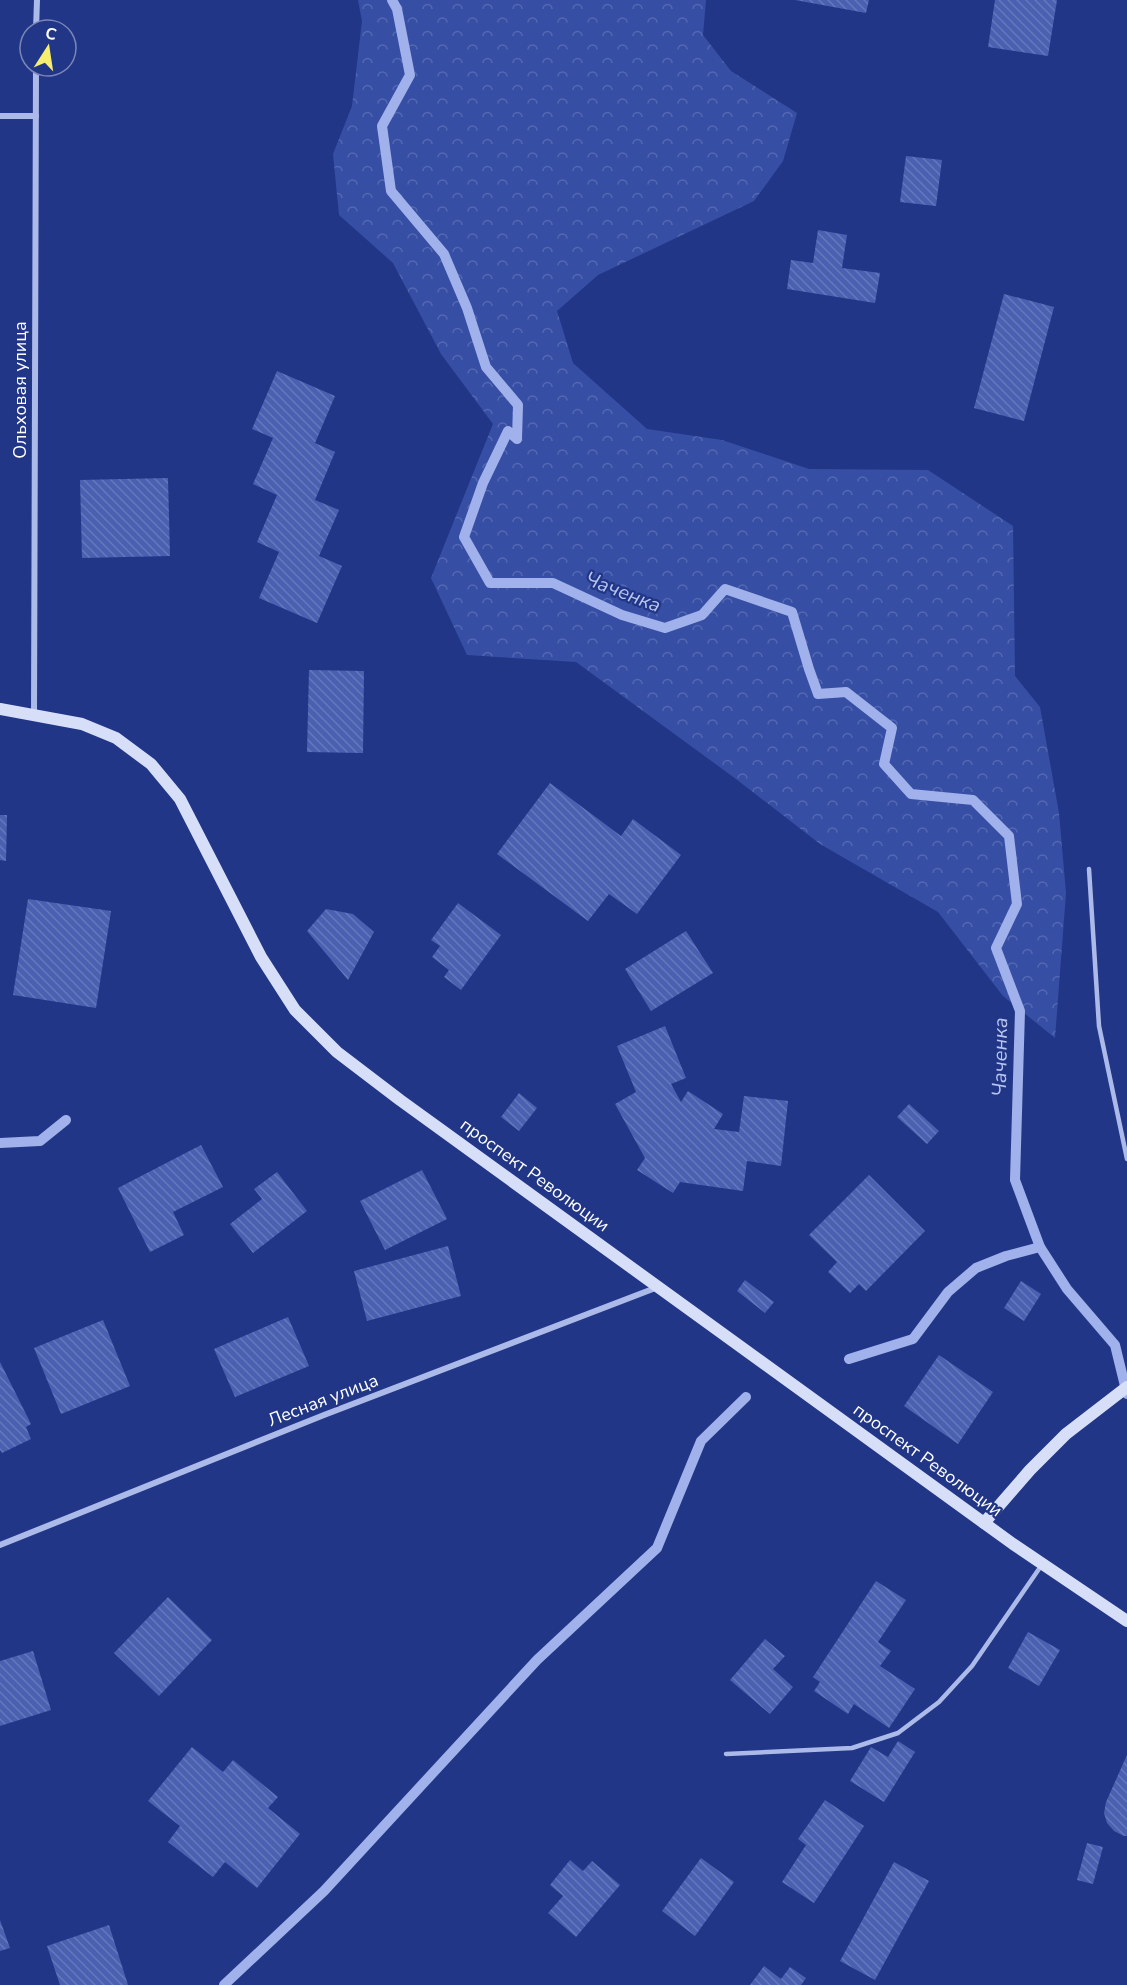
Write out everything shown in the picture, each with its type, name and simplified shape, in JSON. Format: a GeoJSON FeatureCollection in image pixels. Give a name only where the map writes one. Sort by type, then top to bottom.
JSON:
{"type":"FeatureCollection","features":[{"type":"Feature","properties":{"kind":"street"},"geometry":{"type":"LineString","coordinates":[[36,18],[37,0]]}},
{"type":"Feature","properties":{"kind":"street","name":"Ольховая улица"},"geometry":{"type":"LineString","coordinates":[[33,715],[36,78]]}},
{"type":"Feature","properties":{"kind":"street"},"geometry":{"type":"LineString","coordinates":[[0,116],[36,116]]}},
{"type":"Feature","properties":{"kind":"street","name":"проспект Революции"},"geometry":{"type":"LineString","coordinates":[[0,709],[82,724],[116,738],[151,764],[180,799],[261,957],[295,1010],[337,1052],[984,1523],[1127,1621]]}},
{"type":"Feature","properties":{"kind":"street","name":"Лесная улица"},"geometry":{"type":"LineString","coordinates":[[0,1545],[335,1411],[659,1287]]}},
{"type":"Feature","properties":{"kind":"street"},"geometry":{"type":"LineString","coordinates":[[984,1523],[1065,1434],[1127,1387]]}},
{"type":"Feature","properties":{"kind":"lane"},"geometry":{"type":"LineString","coordinates":[[1089,869],[1099,1026],[1127,1159]]}},
{"type":"Feature","properties":{"kind":"lane"},"geometry":{"type":"LineString","coordinates":[[726,1754],[852,1748],[898,1732],[939,1702],[972,1666],[1043,1564]]}},
{"type":"Feature","properties":{"kind":"green space"},"geometry":{"type":"Polygon","coordinates":[[[358,0],[706,0],[703,35],[731,71],[797,113],[783,161],[754,201],[598,275],[557,311],[573,363],[647,429],[722,440],[809,469],[928,470],[1013,526],[1015,676],[1040,707],[1059,813],[1066,893],[1055,1038],[1003,996],[938,912],[820,844],[736,779],[576,662],[467,655],[431,578],[493,424],[441,354],[393,263],[339,215],[333,154],[352,106],[362,21],[358,0]]]}},
{"type":"Feature","properties":{"kind":"building"},"geometry":{"type":"Polygon","coordinates":[[[795,0],[869,0],[866,13],[795,0]]]}},
{"type":"Feature","properties":{"kind":"building"},"geometry":{"type":"Polygon","coordinates":[[[995,0],[1057,0],[1048,56],[988,47],[995,0]]]}},
{"type":"Feature","properties":{"kind":"building"},"geometry":{"type":"Polygon","coordinates":[[[906,156],[942,160],[936,206],[900,202],[906,156]]]}},
{"type":"Feature","properties":{"kind":"building"},"geometry":{"type":"Polygon","coordinates":[[[818,230],[847,235],[842,268],[880,273],[875,303],[787,289],[791,260],[813,263],[818,230]]]}},
{"type":"Feature","properties":{"kind":"building"},"geometry":{"type":"Polygon","coordinates":[[[1004,294],[1054,307],[1024,421],[974,408],[1004,294]]]}},
{"type":"Feature","properties":{"kind":"building"},"geometry":{"type":"Polygon","coordinates":[[[277,371],[335,396],[315,443],[335,452],[315,500],[339,510],[319,556],[342,566],[317,623],[259,598],[279,552],[257,542],[277,495],[253,484],[273,438],[252,429],[277,371]]]}},
{"type":"Feature","properties":{"kind":"building"},"geometry":{"type":"Polygon","coordinates":[[[168,478],[170,556],[82,558],[80,480],[168,478]]]}},
{"type":"Feature","properties":{"kind":"building"},"geometry":{"type":"Polygon","coordinates":[[[309,670],[364,671],[363,753],[307,752],[309,670]]]}},
{"type":"Feature","properties":{"kind":"building"},"geometry":{"type":"Polygon","coordinates":[[[550,783],[621,836],[633,819],[681,855],[637,914],[609,894],[588,921],[497,854],[550,783]]]}},
{"type":"Feature","properties":{"kind":"building"},"geometry":{"type":"Polygon","coordinates":[[[0,815],[7,815],[6,861],[0,860],[0,815]]]}},
{"type":"Feature","properties":{"kind":"building"},"geometry":{"type":"Polygon","coordinates":[[[28,899],[111,911],[96,1008],[13,995],[28,899]]]}},
{"type":"Feature","properties":{"kind":"building"},"geometry":{"type":"Polygon","coordinates":[[[458,903],[501,935],[461,990],[444,977],[449,970],[432,957],[440,946],[431,940],[458,903]]]}},
{"type":"Feature","properties":{"kind":"building"},"geometry":{"type":"Polygon","coordinates":[[[326,909],[353,914],[374,932],[348,980],[307,931],[326,909]]]}},
{"type":"Feature","properties":{"kind":"building"},"geometry":{"type":"Polygon","coordinates":[[[686,931],[713,973],[651,1011],[625,969],[686,931]]]}},
{"type":"Feature","properties":{"kind":"building"},"geometry":{"type":"Polygon","coordinates":[[[665,1026],[686,1078],[671,1084],[681,1102],[688,1091],[723,1114],[714,1129],[739,1132],[744,1096],[788,1101],[781,1166],[747,1161],[743,1191],[680,1182],[673,1193],[637,1170],[645,1158],[615,1104],[636,1092],[617,1046],[665,1026]]]}},
{"type":"Feature","properties":{"kind":"building"},"geometry":{"type":"Polygon","coordinates":[[[519,1093],[537,1108],[519,1131],[501,1117],[519,1093]]]}},
{"type":"Feature","properties":{"kind":"building"},"geometry":{"type":"Polygon","coordinates":[[[909,1104],[939,1131],[927,1144],[897,1117],[909,1104]]]}},
{"type":"Feature","properties":{"kind":"building"},"geometry":{"type":"Polygon","coordinates":[[[201,1145],[223,1187],[173,1212],[184,1235],[150,1252],[118,1188],[201,1145]]]}},
{"type":"Feature","properties":{"kind":"building"},"geometry":{"type":"Polygon","coordinates":[[[422,1170],[447,1219],[385,1250],[360,1201],[422,1170]]]}},
{"type":"Feature","properties":{"kind":"building"},"geometry":{"type":"Polygon","coordinates":[[[277,1172],[307,1211],[253,1253],[230,1224],[262,1199],[254,1189],[277,1172]]]}},
{"type":"Feature","properties":{"kind":"building"},"geometry":{"type":"Polygon","coordinates":[[[869,1175],[925,1231],[866,1291],[859,1284],[850,1293],[828,1272],[837,1262],[809,1235],[869,1175]]]}},
{"type":"Feature","properties":{"kind":"building"},"geometry":{"type":"Polygon","coordinates":[[[448,1246],[461,1296],[367,1321],[354,1271],[448,1246]]]}},
{"type":"Feature","properties":{"kind":"building"},"geometry":{"type":"Polygon","coordinates":[[[745,1280],[774,1302],[765,1313],[737,1291],[745,1280]]]}},
{"type":"Feature","properties":{"kind":"building"},"geometry":{"type":"Polygon","coordinates":[[[1021,1281],[1041,1294],[1024,1321],[1004,1308],[1021,1281]]]}},
{"type":"Feature","properties":{"kind":"building"},"geometry":{"type":"Polygon","coordinates":[[[288,1317],[309,1366],[235,1397],[214,1349],[288,1317]]]}},
{"type":"Feature","properties":{"kind":"building"},"geometry":{"type":"Polygon","coordinates":[[[103,1320],[130,1386],[61,1414],[34,1348],[103,1320]]]}},
{"type":"Feature","properties":{"kind":"building"},"geometry":{"type":"Polygon","coordinates":[[[939,1355],[993,1392],[958,1444],[904,1406],[939,1355]]]}},
{"type":"Feature","properties":{"kind":"building"},"geometry":{"type":"Polygon","coordinates":[[[0,1362],[31,1424],[26,1427],[31,1439],[2,1453],[0,1450],[0,1362]]]}},
{"type":"Feature","properties":{"kind":"building"},"geometry":{"type":"Polygon","coordinates":[[[876,1581],[906,1600],[878,1642],[891,1651],[880,1666],[915,1689],[889,1728],[854,1704],[848,1714],[814,1691],[820,1682],[813,1677],[876,1581]]]}},
{"type":"Feature","properties":{"kind":"building"},"geometry":{"type":"Polygon","coordinates":[[[168,1597],[212,1640],[159,1696],[114,1653],[168,1597]]]}},
{"type":"Feature","properties":{"kind":"building"},"geometry":{"type":"Polygon","coordinates":[[[1028,1632],[1060,1650],[1039,1686],[1008,1668],[1028,1632]]]}},
{"type":"Feature","properties":{"kind":"building"},"geometry":{"type":"Polygon","coordinates":[[[765,1639],[785,1656],[773,1669],[793,1687],[770,1714],[730,1680],[765,1639]]]}},
{"type":"Feature","properties":{"kind":"building"},"geometry":{"type":"Polygon","coordinates":[[[33,1651],[51,1710],[0,1726],[0,1661],[33,1651]]]}},
{"type":"Feature","properties":{"kind":"building"},"geometry":{"type":"Polygon","coordinates":[[[898,1741],[915,1752],[884,1802],[850,1781],[871,1747],[888,1757],[898,1741]]]}},
{"type":"Feature","properties":{"kind":"building"},"geometry":{"type":"Polygon","coordinates":[[[192,1747],[223,1772],[233,1760],[278,1797],[268,1808],[300,1834],[257,1888],[225,1862],[213,1877],[168,1842],[180,1826],[148,1801],[192,1747]]]}},
{"type":"Feature","properties":{"kind":"building"},"geometry":{"type":"Polygon","coordinates":[[[1127,1755],[1127,1836],[1124,1836],[1114,1831],[1107,1823],[1104,1813],[1106,1802],[1127,1755]]]}},
{"type":"Feature","properties":{"kind":"building"},"geometry":{"type":"Polygon","coordinates":[[[825,1800],[864,1826],[814,1903],[782,1882],[806,1845],[798,1839],[825,1800]]]}},
{"type":"Feature","properties":{"kind":"building"},"geometry":{"type":"Polygon","coordinates":[[[1087,1843],[1103,1847],[1093,1884],[1077,1880],[1087,1843]]]}},
{"type":"Feature","properties":{"kind":"building"},"geometry":{"type":"Polygon","coordinates":[[[701,1858],[734,1882],[695,1936],[662,1911],[701,1858]]]}},
{"type":"Feature","properties":{"kind":"building"},"geometry":{"type":"Polygon","coordinates":[[[570,1860],[583,1871],[592,1861],[620,1885],[576,1937],[548,1913],[563,1896],[550,1885],[570,1860]]]}},
{"type":"Feature","properties":{"kind":"building"},"geometry":{"type":"Polygon","coordinates":[[[894,1862],[929,1881],[875,1980],[840,1961],[894,1862]]]}},
{"type":"Feature","properties":{"kind":"building"},"geometry":{"type":"Polygon","coordinates":[[[0,1920],[10,1948],[0,1951],[0,1920]]]}},
{"type":"Feature","properties":{"kind":"building"},"geometry":{"type":"Polygon","coordinates":[[[109,1925],[128,1985],[60,1985],[47,1946],[109,1925]]]}},
{"type":"Feature","properties":{"kind":"building"},"geometry":{"type":"Polygon","coordinates":[[[764,1966],[781,1979],[790,1967],[806,1978],[801,1985],[750,1985],[764,1966]]]}},
{"type":"Feature","properties":{"kind":"waterway","name":"Чаченка"},"geometry":{"type":"LineString","coordinates":[[392,0],[397,9],[410,75],[382,126],[391,191],[444,254],[467,308],[486,367],[518,405],[517,439],[508,431],[483,483],[464,537],[490,583],[553,583],[622,615],[665,628],[702,615],[725,589],[792,612],[818,694],[846,692],[892,728],[884,764],[911,794],[973,800],[1009,836],[1017,904],[996,948],[1020,1011],[1015,1180],[1040,1247],[1067,1289],[1115,1345],[1127,1394]]}},
{"type":"Feature","properties":{"kind":"waterway"},"geometry":{"type":"LineString","coordinates":[[0,1143],[40,1141],[66,1120]]}},
{"type":"Feature","properties":{"kind":"waterway"},"geometry":{"type":"LineString","coordinates":[[849,1359],[913,1339],[948,1292],[976,1268],[1006,1256],[1040,1247]]}},
{"type":"Feature","properties":{"kind":"waterway"},"geometry":{"type":"LineString","coordinates":[[224,1985],[324,1891],[537,1660],[657,1548],[701,1441],[746,1397]]}}]}
